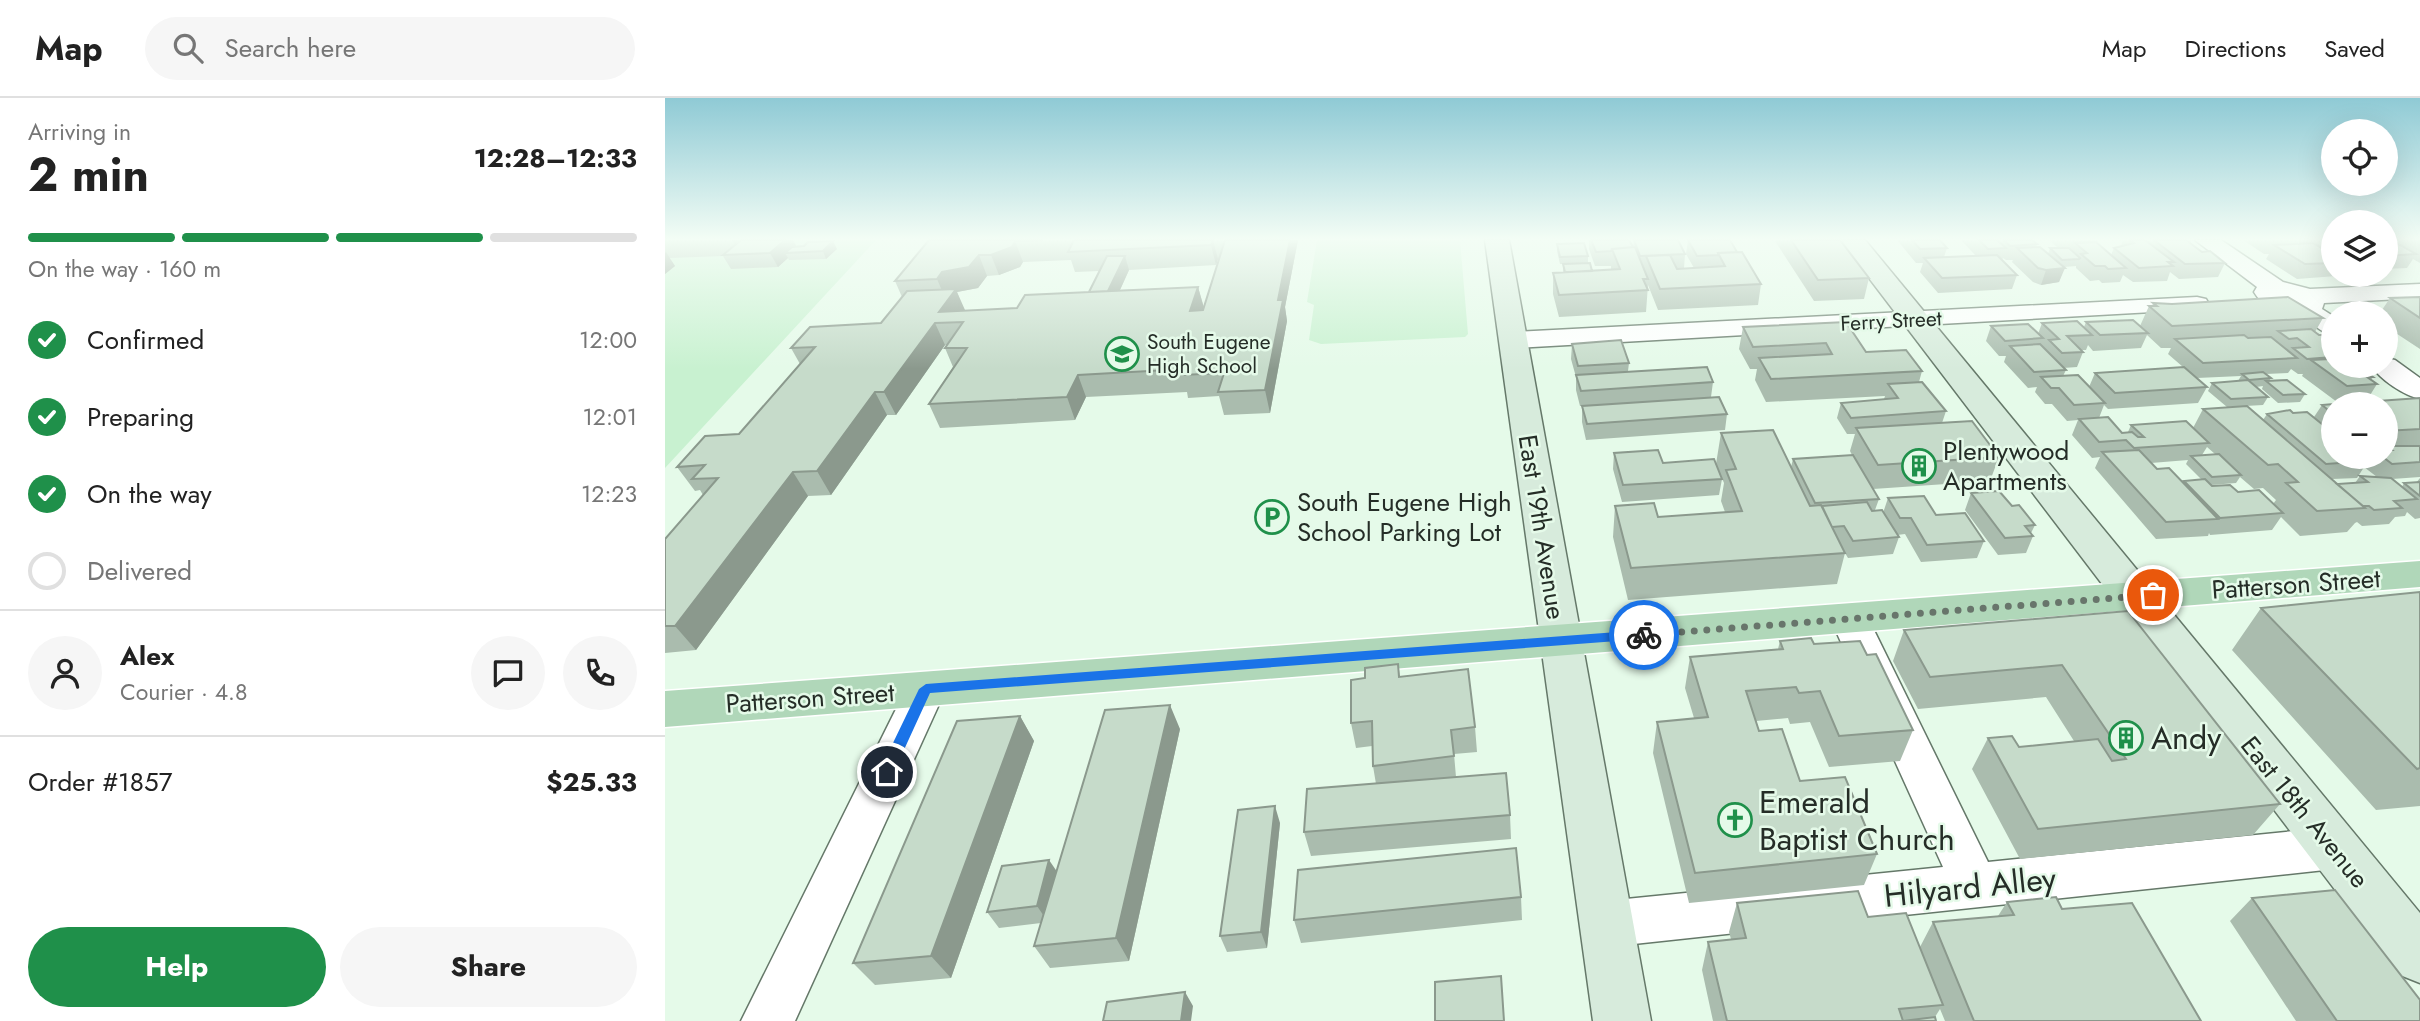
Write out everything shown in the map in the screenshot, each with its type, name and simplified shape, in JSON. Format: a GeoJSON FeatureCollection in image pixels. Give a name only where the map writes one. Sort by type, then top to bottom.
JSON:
{"type":"FeatureCollection","features":[{"type":"Feature","properties":{"kind":"main road","name":"Patterson Street"},"geometry":{"type":"LineString","coordinates":[[665,709],[2420,574]]}},
{"type":"Feature","properties":{"kind":"street","name":"East 19th Avenue"},"geometry":{"type":"LineString","coordinates":[[1504,283],[1622,1021]]}},
{"type":"Feature","properties":{"kind":"street","name":"East 18th Avenue"},"geometry":{"type":"LineString","coordinates":[[1887,283],[2420,956]]}},
{"type":"Feature","properties":{"kind":"street"},"geometry":{"type":"LineString","coordinates":[[2260,283],[2273,293]]}},
{"type":"Feature","properties":{"kind":"street"},"geometry":{"type":"LineString","coordinates":[[2243,301],[2293,290],[2321,316]]}},
{"type":"Feature","properties":{"kind":"street"},"geometry":{"type":"LineString","coordinates":[[2306,302],[2420,291]]}},
{"type":"Feature","properties":{"kind":"street","name":"Ferry Street"},"geometry":{"type":"LineString","coordinates":[[1513,340],[2216,303]]}},
{"type":"Feature","properties":{"kind":"street"},"geometry":{"type":"LineString","coordinates":[[2398,375],[2420,391]]}},
{"type":"Feature","properties":{"kind":"street"},"geometry":{"type":"LineString","coordinates":[[1849,618],[1976,887]]}},
{"type":"Feature","properties":{"kind":"street"},"geometry":{"type":"LineString","coordinates":[[768,1021],[926,689]]}},
{"type":"Feature","properties":{"kind":"street","name":"Hilyard Alley"},"geometry":{"type":"LineString","coordinates":[[1606,924],[2334,848]]}},
{"type":"Feature","properties":{"kind":"green space"},"geometry":{"type":"Polygon","coordinates":[[[665,283],[836,283],[665,468],[665,283]]]}},
{"type":"Feature","properties":{"kind":"green space"},"geometry":{"type":"Polygon","coordinates":[[[1310,283],[1464,283],[1468,334],[1465,337],[1321,344],[1309,340],[1314,305],[1307,302],[1310,283]]]}},
{"type":"Feature","properties":{"kind":"building"},"geometry":{"type":"Polygon","coordinates":[[[1093,283],[1112,283],[1108,291],[1089,292],[1093,283]]]}},
{"type":"Feature","properties":{"kind":"building"},"geometry":{"type":"Polygon","coordinates":[[[1211,283],[1281,283],[1278,300],[1283,300],[1265,390],[1218,392],[1224,373],[1182,375],[1184,369],[1078,375],[1067,397],[929,404],[967,348],[945,348],[963,322],[935,323],[884,392],[875,392],[817,471],[793,472],[675,626],[665,626],[665,539],[718,478],[692,479],[705,465],[677,467],[705,436],[739,434],[815,347],[791,348],[810,327],[881,323],[907,291],[956,289],[939,312],[1017,308],[1025,295],[1198,287],[1190,311],[1203,310],[1211,283]]]}},
{"type":"Feature","properties":{"kind":"building"},"geometry":{"type":"Polygon","coordinates":[[[1556,283],[1645,283],[1648,290],[1559,295],[1556,283]]]}},
{"type":"Feature","properties":{"kind":"building"},"geometry":{"type":"Polygon","coordinates":[[[1657,283],[1761,284],[1660,289],[1657,283]]]}},
{"type":"Feature","properties":{"kind":"building"},"geometry":{"type":"Polygon","coordinates":[[[2288,297],[2321,318],[2172,326],[2149,306],[2157,306],[2153,303],[2288,297]]]}},
{"type":"Feature","properties":{"kind":"building"},"geometry":{"type":"Polygon","coordinates":[[[2420,297],[2420,318],[2398,301],[2390,298],[2420,297]]]}},
{"type":"Feature","properties":{"kind":"building"},"geometry":{"type":"Polygon","coordinates":[[[2133,320],[2148,333],[2100,335],[2086,322],[2133,320]]]}},
{"type":"Feature","properties":{"kind":"building"},"geometry":{"type":"Polygon","coordinates":[[[2077,321],[2092,335],[2067,336],[2083,352],[2062,353],[2049,340],[2059,339],[2042,323],[2077,321]]]}},
{"type":"Feature","properties":{"kind":"building"},"geometry":{"type":"Polygon","coordinates":[[[1846,322],[1866,352],[1906,350],[1922,371],[1771,379],[1759,358],[1832,354],[1826,343],[1753,347],[1743,327],[1846,322]]]}},
{"type":"Feature","properties":{"kind":"building"},"geometry":{"type":"Polygon","coordinates":[[[2028,324],[2043,338],[2005,341],[1991,326],[2028,324]]]}},
{"type":"Feature","properties":{"kind":"building"},"geometry":{"type":"Polygon","coordinates":[[[2311,329],[2321,335],[2321,358],[2307,359],[2293,348],[2309,347],[2297,338],[2289,339],[2278,331],[2311,329]]]}},
{"type":"Feature","properties":{"kind":"building"},"geometry":{"type":"Polygon","coordinates":[[[2244,335],[2248,338],[2271,337],[2297,358],[2203,363],[2175,339],[2244,335]]]}},
{"type":"Feature","properties":{"kind":"building"},"geometry":{"type":"Polygon","coordinates":[[[1621,340],[1629,363],[1578,366],[1572,344],[1621,340]]]}},
{"type":"Feature","properties":{"kind":"building"},"geometry":{"type":"Polygon","coordinates":[[[2040,344],[2066,370],[2034,372],[2010,346],[2040,344]]]}},
{"type":"Feature","properties":{"kind":"building"},"geometry":{"type":"Polygon","coordinates":[[[2321,359],[2321,367],[2311,360],[2321,359]]]}},
{"type":"Feature","properties":{"kind":"building"},"geometry":{"type":"Polygon","coordinates":[[[1707,367],[1713,382],[1581,391],[1576,375],[1707,367]]]}},
{"type":"Feature","properties":{"kind":"building"},"geometry":{"type":"Polygon","coordinates":[[[2184,367],[2207,387],[2115,393],[2095,373],[2184,367]]]}},
{"type":"Feature","properties":{"kind":"building"},"geometry":{"type":"Polygon","coordinates":[[[2263,372],[2271,378],[2249,380],[2242,374],[2263,372]]]}},
{"type":"Feature","properties":{"kind":"building"},"geometry":{"type":"Polygon","coordinates":[[[2078,375],[2105,403],[2074,405],[2059,388],[2051,388],[2041,377],[2078,375]]]}},
{"type":"Feature","properties":{"kind":"building"},"geometry":{"type":"Polygon","coordinates":[[[2336,378],[2368,378],[2377,384],[2347,386],[2336,378]]]}},
{"type":"Feature","properties":{"kind":"building"},"geometry":{"type":"Polygon","coordinates":[[[2248,380],[2268,397],[2231,399],[2212,383],[2248,380]]]}},
{"type":"Feature","properties":{"kind":"building"},"geometry":{"type":"Polygon","coordinates":[[[2287,380],[2305,394],[2283,395],[2266,381],[2287,380]]]}},
{"type":"Feature","properties":{"kind":"building"},"geometry":{"type":"Polygon","coordinates":[[[1922,382],[1946,411],[1851,418],[1841,403],[1898,398],[1888,384],[1922,382]]]}},
{"type":"Feature","properties":{"kind":"building"},"geometry":{"type":"Polygon","coordinates":[[[1719,397],[1727,414],[1587,424],[1582,406],[1719,397]]]}},
{"type":"Feature","properties":{"kind":"building"},"geometry":{"type":"Polygon","coordinates":[[[2420,398],[2420,429],[2398,430],[2398,400],[2420,398]]]}},
{"type":"Feature","properties":{"kind":"building"},"geometry":{"type":"Polygon","coordinates":[[[2247,406],[2365,508],[2317,511],[2286,483],[2298,482],[2278,464],[2268,465],[2203,409],[2247,406]]]}},
{"type":"Feature","properties":{"kind":"building"},"geometry":{"type":"Polygon","coordinates":[[[2290,410],[2293,413],[2307,412],[2321,423],[2321,460],[2267,414],[2290,410]]]}},
{"type":"Feature","properties":{"kind":"building"},"geometry":{"type":"Polygon","coordinates":[[[2108,417],[2122,433],[2132,432],[2138,437],[2144,437],[2131,425],[2186,421],[2209,443],[2134,448],[2126,440],[2099,442],[2079,419],[2108,417]]]}},
{"type":"Feature","properties":{"kind":"building"},"geometry":{"type":"Polygon","coordinates":[[[1972,421],[1999,457],[1878,465],[1856,428],[1972,421]]]}},
{"type":"Feature","properties":{"kind":"building"},"geometry":{"type":"Polygon","coordinates":[[[1773,430],[1810,506],[1821,505],[1845,553],[1631,568],[1615,506],[1654,503],[1658,517],[1742,511],[1726,470],[1736,469],[1721,433],[1773,430]]]}},
{"type":"Feature","properties":{"kind":"building"},"geometry":{"type":"Polygon","coordinates":[[[2398,446],[2420,446],[2420,462],[2398,464],[2398,446]]]}},
{"type":"Feature","properties":{"kind":"building"},"geometry":{"type":"Polygon","coordinates":[[[1658,450],[1663,463],[1714,459],[1722,479],[1623,485],[1614,453],[1658,450]]]}},
{"type":"Feature","properties":{"kind":"building"},"geometry":{"type":"Polygon","coordinates":[[[2139,450],[2157,469],[2169,468],[2218,519],[2166,522],[2102,452],[2139,450]]]}},
{"type":"Feature","properties":{"kind":"building"},"geometry":{"type":"Polygon","coordinates":[[[2219,454],[2241,475],[2212,477],[2191,456],[2219,454]]]}},
{"type":"Feature","properties":{"kind":"building"},"geometry":{"type":"Polygon","coordinates":[[[1853,455],[1879,499],[1815,503],[1793,459],[1853,455]]]}},
{"type":"Feature","properties":{"kind":"building"},"geometry":{"type":"Polygon","coordinates":[[[2360,476],[2391,478],[2417,499],[2394,501],[2402,508],[2374,510],[2363,506],[2337,484],[2368,482],[2360,476]]]}},
{"type":"Feature","properties":{"kind":"building"},"geometry":{"type":"Polygon","coordinates":[[[2205,479],[2212,486],[2230,485],[2238,492],[2259,490],[2283,513],[2220,518],[2184,481],[2205,479]]]}},
{"type":"Feature","properties":{"kind":"building"},"geometry":{"type":"Polygon","coordinates":[[[2420,482],[2420,496],[2404,483],[2420,482]]]}},
{"type":"Feature","properties":{"kind":"building"},"geometry":{"type":"Polygon","coordinates":[[[1999,491],[2012,506],[2019,505],[2035,525],[2025,526],[2033,536],[2005,538],[1971,493],[1999,491]]]}},
{"type":"Feature","properties":{"kind":"building"},"geometry":{"type":"Polygon","coordinates":[[[1924,496],[1936,515],[1965,513],[1984,541],[1927,545],[1911,518],[1900,518],[1888,498],[1924,496]]]}},
{"type":"Feature","properties":{"kind":"building"},"geometry":{"type":"Polygon","coordinates":[[[1867,502],[1872,511],[1882,510],[1899,537],[1853,541],[1844,526],[1832,527],[1822,506],[1867,502]]]}},
{"type":"Feature","properties":{"kind":"building"},"geometry":{"type":"Polygon","coordinates":[[[2420,592],[2420,768],[2417,769],[2261,608],[2420,592]]]}},
{"type":"Feature","properties":{"kind":"building"},"geometry":{"type":"Polygon","coordinates":[[[2128,611],[2280,804],[2038,829],[1988,738],[2012,736],[2019,747],[2098,739],[2112,761],[2126,759],[2062,665],[1930,677],[1904,630],[2128,611]]]}},
{"type":"Feature","properties":{"kind":"building"},"geometry":{"type":"Polygon","coordinates":[[[1811,638],[1814,644],[1860,641],[1867,655],[1876,654],[1913,730],[1839,736],[1820,691],[1799,693],[1796,687],[1746,691],[1759,731],[1782,729],[1800,781],[1845,777],[1877,854],[1695,873],[1657,722],[1708,717],[1690,657],[1783,649],[1780,641],[1811,638]]]}},
{"type":"Feature","properties":{"kind":"building"},"geometry":{"type":"Polygon","coordinates":[[[1398,664],[1399,677],[1468,669],[1475,727],[1451,730],[1454,756],[1373,766],[1372,721],[1351,723],[1351,680],[1365,678],[1365,668],[1398,664]]]}},
{"type":"Feature","properties":{"kind":"building"},"geometry":{"type":"Polygon","coordinates":[[[1170,705],[1116,938],[1034,946],[1105,710],[1170,705]]]}},
{"type":"Feature","properties":{"kind":"building"},"geometry":{"type":"Polygon","coordinates":[[[1020,716],[931,956],[853,963],[957,721],[1020,716]]]}},
{"type":"Feature","properties":{"kind":"building"},"geometry":{"type":"Polygon","coordinates":[[[1506,773],[1510,815],[1304,832],[1307,789],[1506,773]]]}},
{"type":"Feature","properties":{"kind":"building"},"geometry":{"type":"Polygon","coordinates":[[[1275,806],[1261,932],[1220,936],[1238,810],[1275,806]]]}},
{"type":"Feature","properties":{"kind":"building"},"geometry":{"type":"Polygon","coordinates":[[[1516,848],[1521,897],[1294,920],[1298,870],[1516,848]]]}},
{"type":"Feature","properties":{"kind":"building"},"geometry":{"type":"Polygon","coordinates":[[[1049,860],[1037,906],[987,912],[1002,866],[1049,860]]]}},
{"type":"Feature","properties":{"kind":"building"},"geometry":{"type":"Polygon","coordinates":[[[2335,890],[2420,1000],[2420,1021],[2337,1021],[2252,898],[2335,890]]]}},
{"type":"Feature","properties":{"kind":"building"},"geometry":{"type":"Polygon","coordinates":[[[1858,891],[1868,917],[1906,913],[1943,1005],[1899,1009],[1903,1021],[1727,1021],[1708,942],[1746,938],[1737,903],[1858,891]]]}},
{"type":"Feature","properties":{"kind":"building"},"geometry":{"type":"Polygon","coordinates":[[[2056,897],[2062,909],[2132,903],[2201,1021],[1974,1021],[1933,922],[2014,915],[2007,902],[2056,897]]]}},
{"type":"Feature","properties":{"kind":"building"},"geometry":{"type":"Polygon","coordinates":[[[1501,976],[1504,1021],[1435,1021],[1435,982],[1501,976]]]}},
{"type":"Feature","properties":{"kind":"building"},"geometry":{"type":"Polygon","coordinates":[[[1185,992],[1181,1021],[1103,1021],[1107,1002],[1185,992]]]}},
{"type":"Feature","properties":{"kind":"building"},"geometry":{"type":"Polygon","coordinates":[[[1935,1017],[1936,1021],[1903,1021],[1935,1017]]]}},
{"type":"Feature","properties":{"kind":"way so far"},"geometry":{"type":"LineString","coordinates":[[1644,635],[2153,595]]}},
{"type":"Feature","properties":{"kind":"place","name":"South Eugene High School"},"geometry":{"type":"Point","coordinates":[1122,354]}},
{"type":"Feature","properties":{"kind":"place","name":"Plentywood Apartments"},"geometry":{"type":"Point","coordinates":[1919,466]}},
{"type":"Feature","properties":{"kind":"place","name":"South Eugene High School Parking Lot"},"geometry":{"type":"Point","coordinates":[1272,517]}},
{"type":"Feature","properties":{"kind":"place","name":"Andy"},"geometry":{"type":"Point","coordinates":[2126,738]}},
{"type":"Feature","properties":{"kind":"place","name":"Emerald Baptist Church"},"geometry":{"type":"Point","coordinates":[1735,820]}},
{"type":"Feature","properties":{"kind":"route"},"geometry":{"type":"LineString","coordinates":[[887,772],[926,689],[1644,635]]}}]}
